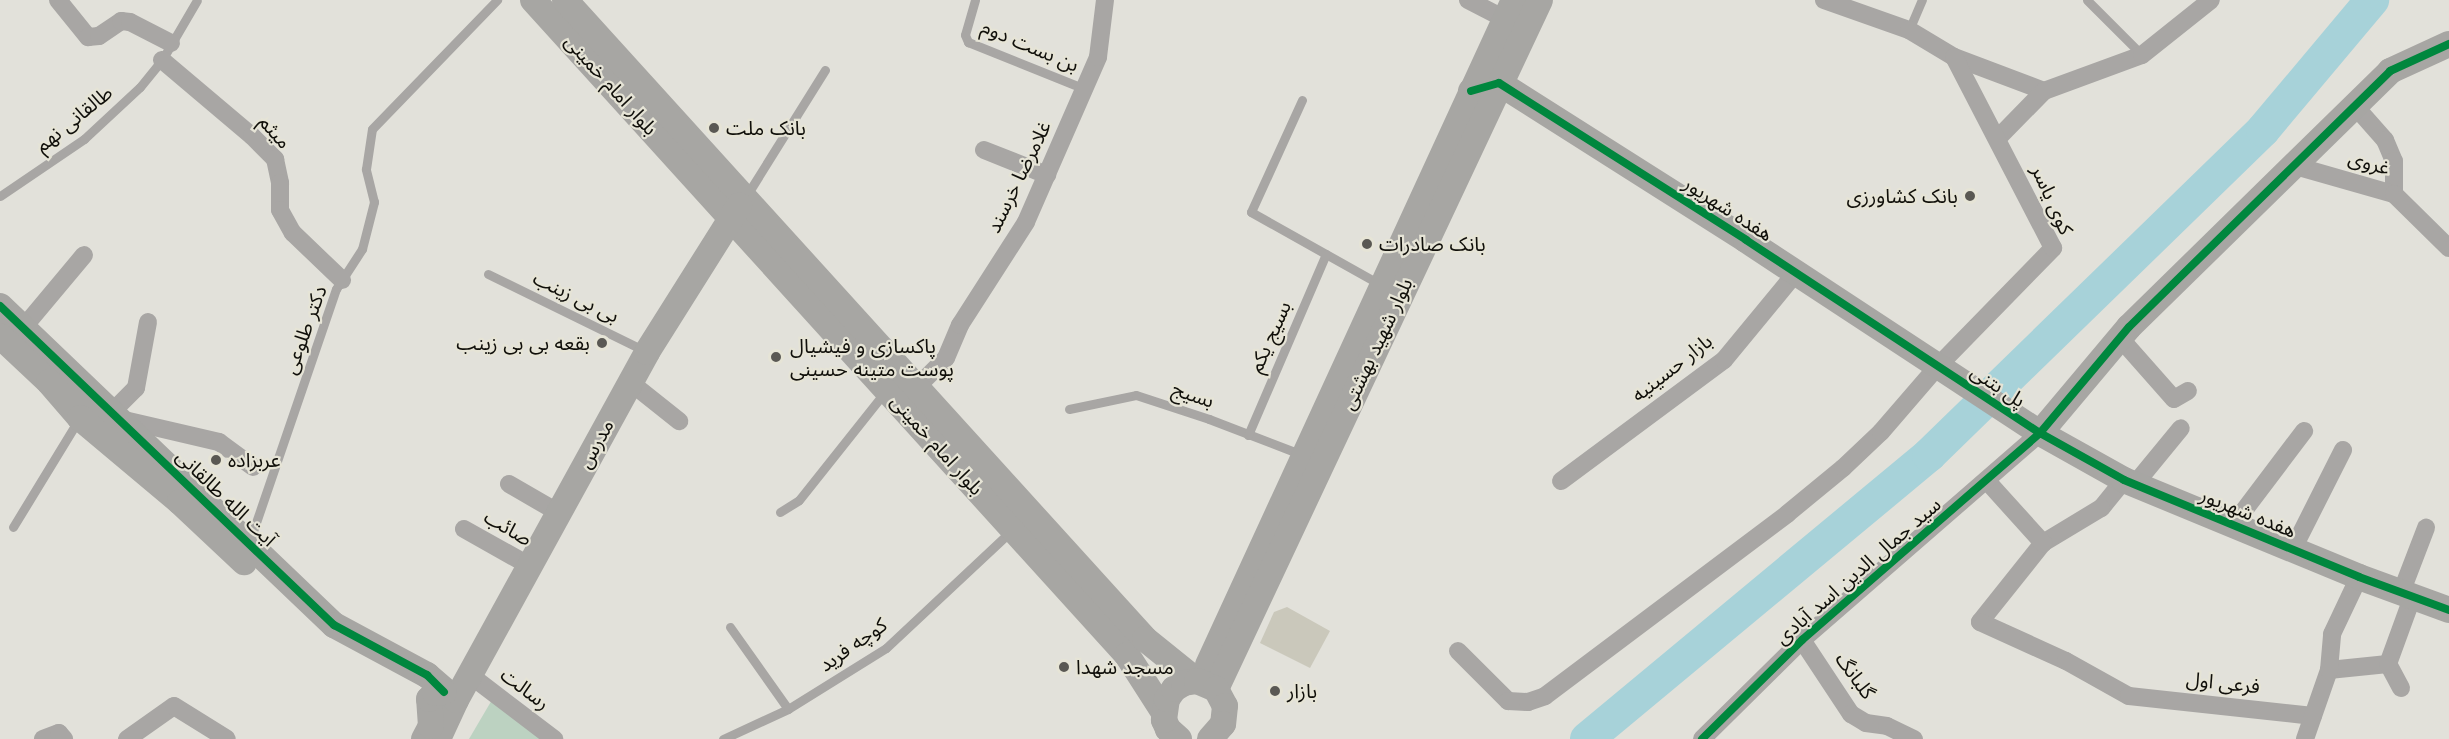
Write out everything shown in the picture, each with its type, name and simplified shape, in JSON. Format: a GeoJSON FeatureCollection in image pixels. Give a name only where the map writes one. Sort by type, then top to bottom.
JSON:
{"type":"FeatureCollection","features":[{"type":"Feature","properties":{"kind":"main road","name":"بلوار امام خمینی"},"geometry":{"type":"LineString","coordinates":[[532,0],[917,387],[1145,639],[1204,684]]}},
{"type":"Feature","properties":{"kind":"main road","name":"بلوار امام خمینی"},"geometry":{"type":"LineString","coordinates":[[565,0],[886,390],[1127,654],[1163,711],[1168,729],[1179,739]]}},
{"type":"Feature","properties":{"kind":"main road","name":"بلوار شهید بهشتی"},"geometry":{"type":"LineString","coordinates":[[1204,684],[1540,0]]}},
{"type":"Feature","properties":{"kind":"main road","name":"بلوار شهید بهشتی"},"geometry":{"type":"LineString","coordinates":[[1204,684],[1303,455],[1509,9]]}},
{"type":"Feature","properties":{"kind":"main road"},"geometry":{"type":"LineString","coordinates":[[2040,433],[2120,338],[2354,105],[2390,71],[2449,44]]}},
{"type":"Feature","properties":{"kind":"main road"},"geometry":{"type":"LineString","coordinates":[[1471,91],[1499,83]]}},
{"type":"Feature","properties":{"kind":"main road","name":"هفده شهریور"},"geometry":{"type":"LineString","coordinates":[[1499,83],[1746,240],[1938,366]]}},
{"type":"Feature","properties":{"kind":"main road","name":"مدرس"},"geometry":{"type":"LineString","coordinates":[[438,739],[443,697],[470,675],[647,352],[737,208]]}},
{"type":"Feature","properties":{"kind":"main road","name":"آیت الله طالقانی"},"geometry":{"type":"LineString","coordinates":[[0,306],[11,332],[80,418],[180,502],[323,637],[443,697]]}},
{"type":"Feature","properties":{"kind":"main road","name":"آیت الله طالقانی"},"geometry":{"type":"LineString","coordinates":[[11,332],[116,415],[334,625],[427,675],[443,697]]}},
{"type":"Feature","properties":{"kind":"main road","name":"پل بتنی"},"geometry":{"type":"LineString","coordinates":[[1938,366],[2040,433]]}},
{"type":"Feature","properties":{"kind":"main road","name":"هفده شهریور"},"geometry":{"type":"LineString","coordinates":[[2040,433],[2129,482],[2359,577],[2449,610]]}},
{"type":"Feature","properties":{"kind":"main road"},"geometry":{"type":"LineString","coordinates":[[1163,711],[1174,689],[1185,683],[1204,684],[1222,697],[1226,715],[1218,732],[1210,739]]}},
{"type":"Feature","properties":{"kind":"main road"},"geometry":{"type":"LineString","coordinates":[[424,739],[443,697]]}},
{"type":"Feature","properties":{"kind":"street"},"geometry":{"type":"LineString","coordinates":[[58,0],[88,37],[99,36],[121,21],[130,22],[171,43]]}},
{"type":"Feature","properties":{"kind":"street","name":"غلامرضا خرسند"},"geometry":{"type":"LineString","coordinates":[[917,387],[946,358],[960,325],[1026,222],[1098,57],[1106,0]]}},
{"type":"Feature","properties":{"kind":"street"},"geometry":{"type":"LineString","coordinates":[[1468,0],[1509,9]]}},
{"type":"Feature","properties":{"kind":"street"},"geometry":{"type":"LineString","coordinates":[[1824,0],[1909,30],[1954,57],[2044,92]]}},
{"type":"Feature","properties":{"kind":"street"},"geometry":{"type":"LineString","coordinates":[[1998,138],[2044,92],[2142,55],[2211,0]]}},
{"type":"Feature","properties":{"kind":"street","name":"کوی یاسر"},"geometry":{"type":"LineString","coordinates":[[1938,366],[2053,248],[1954,57]]}},
{"type":"Feature","properties":{"kind":"street","name":"میثم"},"geometry":{"type":"LineString","coordinates":[[162,60],[252,136],[275,159],[280,183],[280,210],[293,233],[342,280]]}},
{"type":"Feature","properties":{"kind":"street"},"geometry":{"type":"LineString","coordinates":[[2354,105],[2385,141],[2394,161],[2394,194]]}},
{"type":"Feature","properties":{"kind":"street"},"geometry":{"type":"LineString","coordinates":[[984,150],[1047,175]]}},
{"type":"Feature","properties":{"kind":"street","name":"غروی"},"geometry":{"type":"LineString","coordinates":[[2292,165],[2394,194],[2449,248]]}},
{"type":"Feature","properties":{"kind":"street"},"geometry":{"type":"LineString","coordinates":[[11,332],[84,255]]}},
{"type":"Feature","properties":{"kind":"street","name":"بازار حسینیه"},"geometry":{"type":"LineString","coordinates":[[1561,481],[1724,360],[1795,274]]}},
{"type":"Feature","properties":{"kind":"street"},"geometry":{"type":"LineString","coordinates":[[148,322],[136,388],[116,415],[219,442],[253,467]]}},
{"type":"Feature","properties":{"kind":"street"},"geometry":{"type":"LineString","coordinates":[[2120,338],[2174,399],[2188,391]]}},
{"type":"Feature","properties":{"kind":"street"},"geometry":{"type":"LineString","coordinates":[[1458,651],[1508,701],[1528,702],[1545,696],[1745,546],[1843,468],[1881,432],[1938,366]]}},
{"type":"Feature","properties":{"kind":"street"},"geometry":{"type":"LineString","coordinates":[[630,382],[679,421]]}},
{"type":"Feature","properties":{"kind":"street"},"geometry":{"type":"LineString","coordinates":[[1987,481],[2043,543],[2101,508],[2181,428]]}},
{"type":"Feature","properties":{"kind":"street"},"geometry":{"type":"LineString","coordinates":[[2233,525],[2304,431]]}},
{"type":"Feature","properties":{"kind":"street","name":"سید جمال الدین اسد آبادی"},"geometry":{"type":"LineString","coordinates":[[1702,739],[1802,640],[2040,433]]}},
{"type":"Feature","properties":{"kind":"street"},"geometry":{"type":"LineString","coordinates":[[2293,549],[2343,450]]}},
{"type":"Feature","properties":{"kind":"street"},"geometry":{"type":"LineString","coordinates":[[509,484],[559,513]]}},
{"type":"Feature","properties":{"kind":"street","name":"صائب"},"geometry":{"type":"LineString","coordinates":[[464,528],[530,566]]}},
{"type":"Feature","properties":{"kind":"street"},"geometry":{"type":"LineString","coordinates":[[2401,688],[2388,664],[2426,528]]}},
{"type":"Feature","properties":{"kind":"street","name":"فرعی اول"},"geometry":{"type":"LineString","coordinates":[[2043,543],[1980,622],[2066,661],[2129,696],[2313,716]]}},
{"type":"Feature","properties":{"kind":"street"},"geometry":{"type":"LineString","coordinates":[[2305,739],[2329,670],[2332,634],[2359,577]]}},
{"type":"Feature","properties":{"kind":"street","name":"گلبانگ"},"geometry":{"type":"LineString","coordinates":[[1802,640],[1851,714],[1866,723],[1887,726],[1914,739]]}},
{"type":"Feature","properties":{"kind":"street"},"geometry":{"type":"LineString","coordinates":[[2329,670],[2388,664]]}},
{"type":"Feature","properties":{"kind":"street","name":"رسالت"},"geometry":{"type":"LineString","coordinates":[[470,675],[554,739]]}},
{"type":"Feature","properties":{"kind":"street"},"geometry":{"type":"LineString","coordinates":[[127,739],[174,706],[227,739]]}},
{"type":"Feature","properties":{"kind":"street"},"geometry":{"type":"LineString","coordinates":[[43,739],[59,733],[64,739]]}},
{"type":"Feature","properties":{"kind":"lane","name":"طالقانی نهم"},"geometry":{"type":"LineString","coordinates":[[0,196],[84,139],[140,87],[162,60],[197,0]]}},
{"type":"Feature","properties":{"kind":"lane","name":"دکتر طلوعی"},"geometry":{"type":"LineString","coordinates":[[249,543],[336,289],[362,249],[375,202],[366,169],[372,129],[497,0]]}},
{"type":"Feature","properties":{"kind":"lane","name":"بن بست دوم"},"geometry":{"type":"LineString","coordinates":[[975,0],[964,35],[968,42],[1085,89]]}},
{"type":"Feature","properties":{"kind":"lane"},"geometry":{"type":"LineString","coordinates":[[1909,30],[1922,0]]}},
{"type":"Feature","properties":{"kind":"lane"},"geometry":{"type":"LineString","coordinates":[[2087,0],[2142,55]]}},
{"type":"Feature","properties":{"kind":"lane"},"geometry":{"type":"LineString","coordinates":[[737,208],[825,70]]}},
{"type":"Feature","properties":{"kind":"lane"},"geometry":{"type":"LineString","coordinates":[[1302,100],[1251,212],[1381,285]]}},
{"type":"Feature","properties":{"kind":"lane","name":"بسیج یکم"},"geometry":{"type":"LineString","coordinates":[[1248,435],[1326,254]]}},
{"type":"Feature","properties":{"kind":"lane","name":"بی بی زینب"},"geometry":{"type":"LineString","coordinates":[[488,274],[647,352]]}},
{"type":"Feature","properties":{"kind":"lane"},"geometry":{"type":"LineString","coordinates":[[780,512],[799,500],[886,390]]}},
{"type":"Feature","properties":{"kind":"lane","name":"بسیج"},"geometry":{"type":"LineString","coordinates":[[1069,409],[1136,395],[1209,418],[1303,455]]}},
{"type":"Feature","properties":{"kind":"lane"},"geometry":{"type":"LineString","coordinates":[[13,527],[80,418]]}},
{"type":"Feature","properties":{"kind":"lane","name":"کوچه فرید"},"geometry":{"type":"LineString","coordinates":[[723,739],[788,710],[886,648],[1012,529]]}},
{"type":"Feature","properties":{"kind":"lane"},"geometry":{"type":"LineString","coordinates":[[730,627],[788,710]]}},
{"type":"Feature","properties":{"kind":"green space"},"geometry":{"type":"Polygon","coordinates":[[[496,693],[546,739],[469,739],[496,693]]]}},
{"type":"Feature","properties":{"kind":"building"},"geometry":{"type":"Polygon","coordinates":[[[1287,607],[1330,631],[1310,668],[1260,643],[1274,612],[1287,607]]]}},
{"type":"Feature","properties":{"kind":"waterway"},"geometry":{"type":"LineString","coordinates":[[1587,739],[1929,455],[2263,130],[2372,0]]}},
{"type":"Feature","properties":{"kind":"cycle path"},"geometry":{"type":"LineString","coordinates":[[1702,739],[1802,640],[2040,433],[2129,327],[2390,71],[2449,44]]}},
{"type":"Feature","properties":{"kind":"cycle path"},"geometry":{"type":"LineString","coordinates":[[1471,91],[1499,83],[1746,240],[2040,433],[2124,480],[2359,577],[2449,610]]}},
{"type":"Feature","properties":{"kind":"cycle path"},"geometry":{"type":"LineString","coordinates":[[0,306],[334,625],[427,675],[444,692]]}},
{"type":"Feature","properties":{"kind":"place","name":"بانک ملت"},"geometry":{"type":"Point","coordinates":[714,128]}},
{"type":"Feature","properties":{"kind":"place","name":"بانک کشاورزی"},"geometry":{"type":"Point","coordinates":[1970,196]}},
{"type":"Feature","properties":{"kind":"place","name":"بانک صادرات"},"geometry":{"type":"Point","coordinates":[1367,244]}},
{"type":"Feature","properties":{"kind":"place","name":"بقعه بی بی زینب"},"geometry":{"type":"Point","coordinates":[602,343]}},
{"type":"Feature","properties":{"kind":"place","name":"پاکسازی و فیشیال پوست متینه حسینی"},"geometry":{"type":"Point","coordinates":[776,357]}},
{"type":"Feature","properties":{"kind":"place","name":"عربزاده"},"geometry":{"type":"Point","coordinates":[216,460]}},
{"type":"Feature","properties":{"kind":"place","name":"مسجد شهدا"},"geometry":{"type":"Point","coordinates":[1064,667]}},
{"type":"Feature","properties":{"kind":"place","name":"بازار"},"geometry":{"type":"Point","coordinates":[1275,691]}}]}
